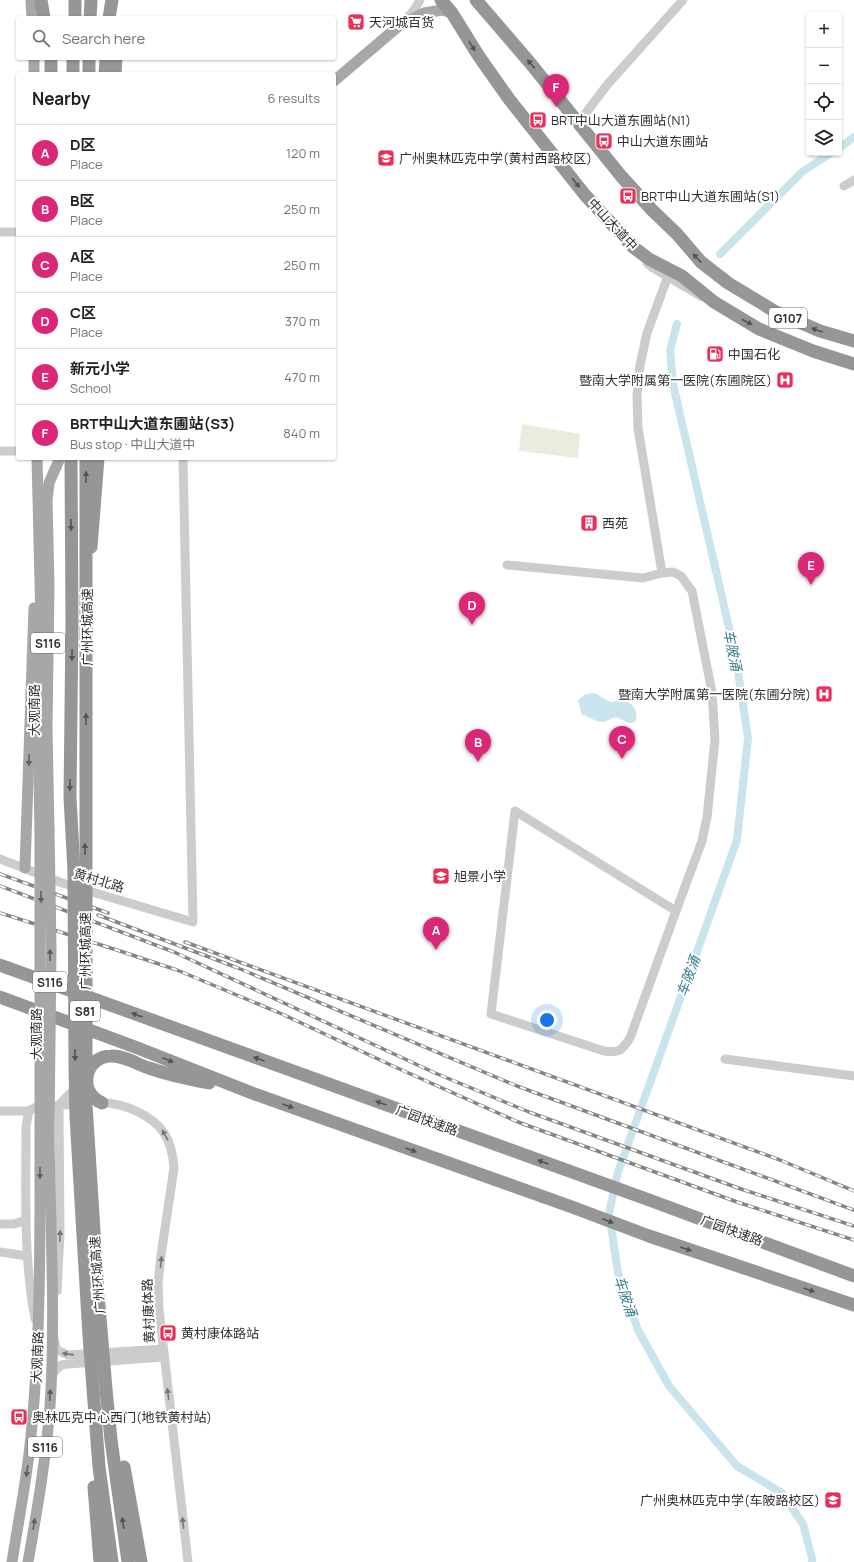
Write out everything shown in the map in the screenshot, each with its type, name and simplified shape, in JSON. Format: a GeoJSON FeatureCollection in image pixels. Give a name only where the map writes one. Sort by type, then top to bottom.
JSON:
{"type":"FeatureCollection","features":[{"type":"Feature","properties":{"kind":"highway"},"geometry":{"type":"LineString","coordinates":[[41,0],[44,16]]}},
{"type":"Feature","properties":{"kind":"highway"},"geometry":{"type":"LineString","coordinates":[[50,0],[50,16]]}},
{"type":"Feature","properties":{"kind":"highway"},"geometry":{"type":"LineString","coordinates":[[75,0],[75,16]]}},
{"type":"Feature","properties":{"kind":"highway"},"geometry":{"type":"LineString","coordinates":[[90,16],[91,0]]}},
{"type":"Feature","properties":{"kind":"highway"},"geometry":{"type":"LineString","coordinates":[[109,16],[112,0]]}},
{"type":"Feature","properties":{"kind":"highway"},"geometry":{"type":"LineString","coordinates":[[119,16],[120,0]]}},
{"type":"Feature","properties":{"kind":"highway","name":"中山大道中"},"geometry":{"type":"LineString","coordinates":[[442,0],[509,99],[590,200],[633,247],[649,259],[682,276],[714,302],[741,319],[777,337],[854,364]]}},
{"type":"Feature","properties":{"kind":"highway","name":"G107"},"geometry":{"type":"LineString","coordinates":[[478,1],[633,190],[677,234],[700,262],[762,304],[788,318],[820,331],[854,341]]}},
{"type":"Feature","properties":{"kind":"highway"},"geometry":{"type":"LineString","coordinates":[[73,72],[74,60]]}},
{"type":"Feature","properties":{"kind":"highway"},"geometry":{"type":"LineString","coordinates":[[89,60],[89,72]]}},
{"type":"Feature","properties":{"kind":"highway"},"geometry":{"type":"LineString","coordinates":[[105,72],[106,60]]}},
{"type":"Feature","properties":{"kind":"highway"},"geometry":{"type":"LineString","coordinates":[[115,72],[116,60]]}},
{"type":"Feature","properties":{"kind":"highway","name":"广州环城高速"},"geometry":{"type":"LineString","coordinates":[[71,460],[72,622],[70,797],[74,871],[75,1065],[88,1336],[99,1468],[112,1562]]}},
{"type":"Feature","properties":{"kind":"highway","name":"广州环城高速"},"geometry":{"type":"LineString","coordinates":[[86,460],[87,1132],[102,1343],[111,1440],[128,1562]]}},
{"type":"Feature","properties":{"kind":"highway"},"geometry":{"type":"LineString","coordinates":[[87,583],[94,518],[98,460]]}},
{"type":"Feature","properties":{"kind":"highway","name":"广园快速路"},"geometry":{"type":"LineString","coordinates":[[0,965],[652,1201],[854,1276]]}},
{"type":"Feature","properties":{"kind":"highway"},"geometry":{"type":"LineString","coordinates":[[0,996],[252,1093],[649,1236],[854,1305]]}},
{"type":"Feature","properties":{"kind":"highway"},"geometry":{"type":"LineString","coordinates":[[141,1562],[126,1479],[112,1379],[88,1133],[86,1078],[92,1066],[106,1056],[112,1056],[160,1072],[252,1093]]}},
{"type":"Feature","properties":{"kind":"highway"},"geometry":{"type":"LineString","coordinates":[[86,1078],[89,1093],[102,1103]]}},
{"type":"Feature","properties":{"kind":"highway"},"geometry":{"type":"LineString","coordinates":[[78,1144],[82,1304],[100,1562]]}},
{"type":"Feature","properties":{"kind":"highway"},"geometry":{"type":"LineString","coordinates":[[793,1253],[854,1271]]}},
{"type":"Feature","properties":{"kind":"main road"},"geometry":{"type":"LineString","coordinates":[[31,0],[32,16]]}},
{"type":"Feature","properties":{"kind":"main road"},"geometry":{"type":"LineString","coordinates":[[336,80],[400,25],[429,11],[442,10],[452,13]]}},
{"type":"Feature","properties":{"kind":"main road"},"geometry":{"type":"LineString","coordinates":[[34,60],[34,72]]}},
{"type":"Feature","properties":{"kind":"main road","name":"大观南路"},"geometry":{"type":"LineString","coordinates":[[12,1562],[30,1447],[38,1334],[50,948],[45,830],[38,727],[41,624],[37,460]]}},
{"type":"Feature","properties":{"kind":"main road","name":"大观南路"},"geometry":{"type":"LineString","coordinates":[[45,830],[49,586],[48,500],[49,483],[58,460]]}},
{"type":"Feature","properties":{"kind":"main road"},"geometry":{"type":"LineString","coordinates":[[25,868],[35,578],[40,569]]}},
{"type":"Feature","properties":{"kind":"main road","name":"大观南路"},"geometry":{"type":"LineString","coordinates":[[28,1562],[45,1454],[50,1406],[53,1287],[45,1134]]}},
{"type":"Feature","properties":{"kind":"street"},"geometry":{"type":"LineString","coordinates":[[400,25],[414,10],[420,0]]}},
{"type":"Feature","properties":{"kind":"street"},"geometry":{"type":"LineString","coordinates":[[578,122],[607,84],[683,0]]}},
{"type":"Feature","properties":{"kind":"street"},"geometry":{"type":"LineString","coordinates":[[844,186],[854,180]]}},
{"type":"Feature","properties":{"kind":"street"},"geometry":{"type":"LineString","coordinates":[[0,232],[16,232]]}},
{"type":"Feature","properties":{"kind":"street"},"geometry":{"type":"LineString","coordinates":[[633,247],[653,268],[668,276],[691,292],[714,302]]}},
{"type":"Feature","properties":{"kind":"street"},"geometry":{"type":"LineString","coordinates":[[662,573],[638,428],[638,396],[640,365],[647,333],[668,276]]}},
{"type":"Feature","properties":{"kind":"street"},"geometry":{"type":"LineString","coordinates":[[0,451],[16,451]]}},
{"type":"Feature","properties":{"kind":"street","name":"黄村北路"},"geometry":{"type":"LineString","coordinates":[[0,859],[62,883],[193,922],[183,460]]}},
{"type":"Feature","properties":{"kind":"street"},"geometry":{"type":"LineString","coordinates":[[507,565],[643,578],[673,572],[681,576],[692,591],[712,692],[715,740],[707,817],[702,840],[630,1038],[623,1048],[617,1053],[604,1052],[491,1014],[515,811],[676,910]]}},
{"type":"Feature","properties":{"kind":"street"},"geometry":{"type":"LineString","coordinates":[[725,1059],[854,1076]]}},
{"type":"Feature","properties":{"kind":"street"},"geometry":{"type":"LineString","coordinates":[[86,1078],[59,1105],[60,1234],[57,1296],[52,1331],[55,1346],[57,1350],[68,1355],[163,1353]]}},
{"type":"Feature","properties":{"kind":"street","name":"黄村康体路"},"geometry":{"type":"LineString","coordinates":[[0,1111],[29,1111],[34,1108],[44,1106],[59,1105],[102,1103],[122,1105],[148,1117],[157,1123],[165,1133],[174,1157],[174,1175],[158,1284],[159,1309],[188,1562]]}},
{"type":"Feature","properties":{"kind":"street"},"geometry":{"type":"LineString","coordinates":[[29,1111],[26,1126],[27,1256],[33,1309],[38,1334]]}},
{"type":"Feature","properties":{"kind":"street"},"geometry":{"type":"LineString","coordinates":[[0,1224],[14,1224],[26,1220]]}},
{"type":"Feature","properties":{"kind":"street"},"geometry":{"type":"LineString","coordinates":[[0,1252],[27,1256]]}},
{"type":"Feature","properties":{"kind":"street"},"geometry":{"type":"LineString","coordinates":[[51,1375],[61,1366],[68,1364],[163,1353]]}},
{"type":"Feature","properties":{"kind":"green space"},"geometry":{"type":"Polygon","coordinates":[[[522,424],[580,434],[578,458],[519,451],[522,424]]]}},
{"type":"Feature","properties":{"kind":"water"},"geometry":{"type":"Polygon","coordinates":[[[595,693],[611,702],[621,700],[632,704],[636,711],[635,722],[628,723],[620,719],[612,718],[605,722],[600,722],[582,715],[578,700],[586,694],[595,693]]]}},
{"type":"Feature","properties":{"kind":"waterway"},"geometry":{"type":"LineString","coordinates":[[842,146],[854,137]]}},
{"type":"Feature","properties":{"kind":"waterway"},"geometry":{"type":"LineString","coordinates":[[720,254],[802,172],[826,156]]}},
{"type":"Feature","properties":{"kind":"waterway","name":"车陂涌"},"geometry":{"type":"LineString","coordinates":[[677,324],[670,350],[673,384],[736,658],[748,738],[737,840],[618,1172],[609,1213],[618,1273],[638,1330],[669,1386],[737,1466],[782,1493],[803,1524],[812,1562]]}},
{"type":"Feature","properties":{"kind":"railway"},"geometry":{"type":"LineString","coordinates":[[0,874],[108,913]]}},
{"type":"Feature","properties":{"kind":"railway"},"geometry":{"type":"LineString","coordinates":[[0,886],[174,952],[435,1073],[529,1112],[741,1189],[854,1226]]}},
{"type":"Feature","properties":{"kind":"railway"},"geometry":{"type":"LineString","coordinates":[[0,913],[177,970],[282,1014],[518,1122],[737,1202],[854,1240]]}},
{"type":"Feature","properties":{"kind":"railway"},"geometry":{"type":"LineString","coordinates":[[98,915],[238,968],[517,1086],[854,1210]]}},
{"type":"Feature","properties":{"kind":"railway"},"geometry":{"type":"LineString","coordinates":[[185,942],[780,1160],[854,1191]]}},
{"type":"Feature","properties":{"kind":"place","name":"天河城百货"},"geometry":{"type":"Point","coordinates":[356,22]}},
{"type":"Feature","properties":{"kind":"place","name":"BRT中山大道东圃站(S3)"},"geometry":{"type":"Point","coordinates":[556,107]}},
{"type":"Feature","properties":{"kind":"place","name":"BRT中山大道东圃站(N1)"},"geometry":{"type":"Point","coordinates":[538,120]}},
{"type":"Feature","properties":{"kind":"place","name":"中山大道东圃站"},"geometry":{"type":"Point","coordinates":[604,141]}},
{"type":"Feature","properties":{"kind":"place","name":"广州奥林匹克中学(黄村西路校区)"},"geometry":{"type":"Point","coordinates":[386,158]}},
{"type":"Feature","properties":{"kind":"place","name":"BRT中山大道东圃站(S1)"},"geometry":{"type":"Point","coordinates":[628,196]}},
{"type":"Feature","properties":{"kind":"place","name":"中国石化"},"geometry":{"type":"Point","coordinates":[715,354]}},
{"type":"Feature","properties":{"kind":"place","name":"暨南大学附属第一医院(东圃院区)"},"geometry":{"type":"Point","coordinates":[785,380]}},
{"type":"Feature","properties":{"kind":"place","name":"西苑"},"geometry":{"type":"Point","coordinates":[589,523]}},
{"type":"Feature","properties":{"kind":"place","name":"新元小学"},"geometry":{"type":"Point","coordinates":[811,585]}},
{"type":"Feature","properties":{"kind":"place","name":"C区"},"geometry":{"type":"Point","coordinates":[472,625]}},
{"type":"Feature","properties":{"kind":"place","name":"暨南大学附属第一医院(东圃分院)"},"geometry":{"type":"Point","coordinates":[824,694]}},
{"type":"Feature","properties":{"kind":"place","name":"A区"},"geometry":{"type":"Point","coordinates":[622,759]}},
{"type":"Feature","properties":{"kind":"place","name":"B区"},"geometry":{"type":"Point","coordinates":[478,762]}},
{"type":"Feature","properties":{"kind":"place","name":"旭景小学"},"geometry":{"type":"Point","coordinates":[441,876]}},
{"type":"Feature","properties":{"kind":"place","name":"D区"},"geometry":{"type":"Point","coordinates":[436,950]}},
{"type":"Feature","properties":{"kind":"place","name":"黄村康体路站"},"geometry":{"type":"Point","coordinates":[168,1333]}},
{"type":"Feature","properties":{"kind":"place","name":"奥林匹克中心西门(地铁黄村站)"},"geometry":{"type":"Point","coordinates":[19,1417]}},
{"type":"Feature","properties":{"kind":"place","name":"广州奥林匹克中学(车陂路校区)"},"geometry":{"type":"Point","coordinates":[833,1500]}}]}
